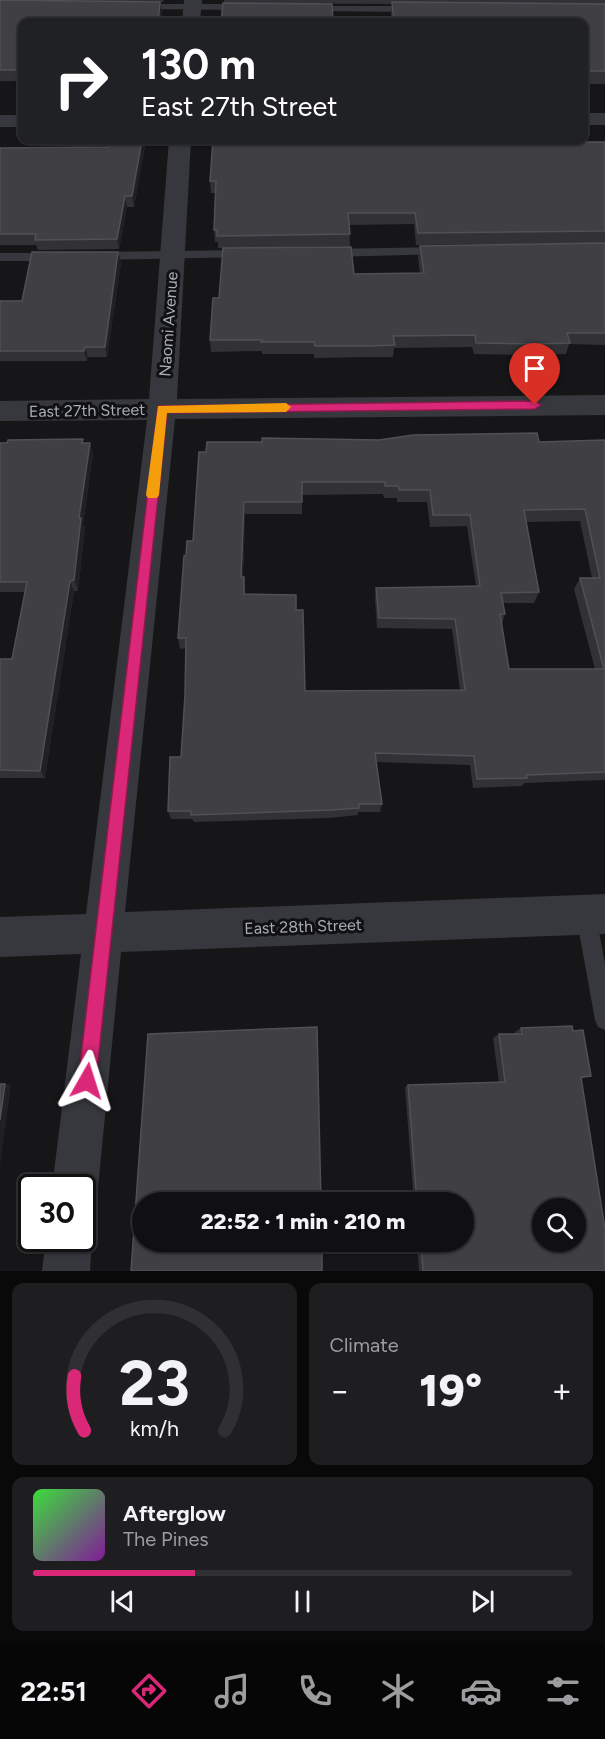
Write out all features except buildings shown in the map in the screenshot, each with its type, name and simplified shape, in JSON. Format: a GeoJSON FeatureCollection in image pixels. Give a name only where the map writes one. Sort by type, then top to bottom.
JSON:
{"type":"FeatureCollection","features":[{"type":"Feature","properties":{"kind":"street"},"geometry":{"type":"LineString","coordinates":[[588,119],[605,119]]}},
{"type":"Feature","properties":{"kind":"street"},"geometry":{"type":"LineString","coordinates":[[0,121],[18,121]]}},
{"type":"Feature","properties":{"kind":"street","name":"Naomi Avenue"},"geometry":{"type":"LineString","coordinates":[[77,1174],[162,409],[180,144]]}},
{"type":"Feature","properties":{"kind":"street","name":"East 27th Street"},"geometry":{"type":"LineString","coordinates":[[0,411],[605,405]]}},
{"type":"Feature","properties":{"kind":"street","name":"East 28th Street"},"geometry":{"type":"LineString","coordinates":[[0,937],[595,915]]}},
{"type":"Feature","properties":{"kind":"street"},"geometry":{"type":"LineString","coordinates":[[66,1271],[68,1252]]}},
{"type":"Feature","properties":{"kind":"lane"},"geometry":{"type":"LineString","coordinates":[[131,6],[192,10],[256,8]]}},
{"type":"Feature","properties":{"kind":"lane"},"geometry":{"type":"LineString","coordinates":[[302,8],[419,9]]}},
{"type":"Feature","properties":{"kind":"lane"},"geometry":{"type":"LineString","coordinates":[[320,253],[451,251]]}},
{"type":"Feature","properties":{"kind":"lane"},"geometry":{"type":"LineString","coordinates":[[0,257],[261,254]]}},
{"type":"Feature","properties":{"kind":"lane"},"geometry":{"type":"LineString","coordinates":[[595,915],[605,1020]]}},
{"type":"Feature","properties":{"kind":"slow traffic"},"geometry":{"type":"LineString","coordinates":[[152,495],[162,409],[286,407]]}},
{"type":"Feature","properties":{"kind":"route"},"geometry":{"type":"LineString","coordinates":[[87,1081],[162,409],[535,405]]}}]}
